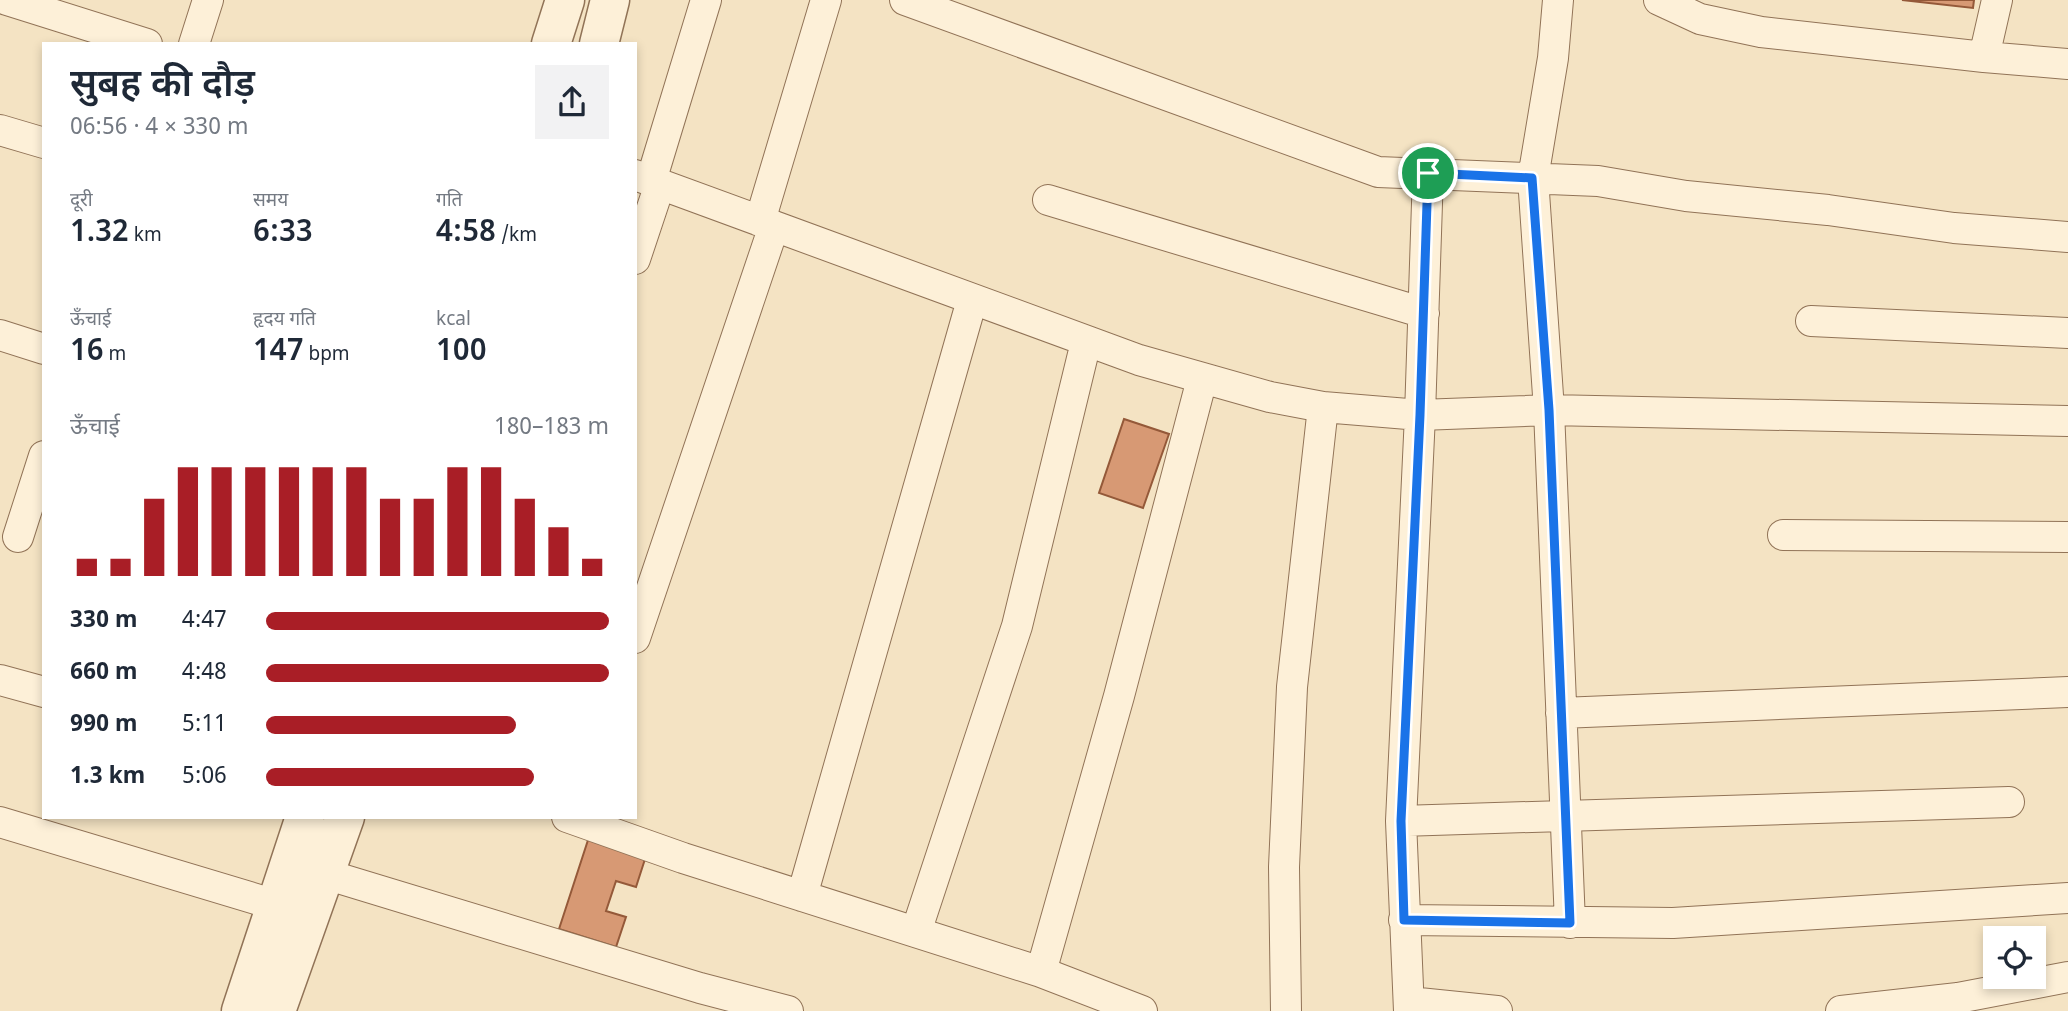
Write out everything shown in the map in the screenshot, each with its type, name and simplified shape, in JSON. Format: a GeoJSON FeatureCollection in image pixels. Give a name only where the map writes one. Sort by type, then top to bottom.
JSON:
{"type":"FeatureCollection","features":[{"type":"Feature","properties":{"kind":"street"},"geometry":{"type":"LineString","coordinates":[[6,0],[141,42]]}},
{"type":"Feature","properties":{"kind":"street"},"geometry":{"type":"LineString","coordinates":[[195,42],[208,0]]}},
{"type":"Feature","properties":{"kind":"street"},"geometry":{"type":"LineString","coordinates":[[552,42],[565,0]]}},
{"type":"Feature","properties":{"kind":"street"},"geometry":{"type":"LineString","coordinates":[[600,42],[610,0]]}},
{"type":"Feature","properties":{"kind":"street"},"geometry":{"type":"LineString","coordinates":[[637,248],[649,180],[706,0]]}},
{"type":"Feature","properties":{"kind":"street"},"geometry":{"type":"LineString","coordinates":[[637,632],[767,224],[826,0]]}},
{"type":"Feature","properties":{"kind":"street"},"geometry":{"type":"LineString","coordinates":[[905,0],[1378,172],[1598,181],[1686,195],[1954,228],[2068,237]]}},
{"type":"Feature","properties":{"kind":"street"},"geometry":{"type":"LineString","coordinates":[[1558,0],[1552,58],[1532,178],[1549,410],[1570,923]]}},
{"type":"Feature","properties":{"kind":"street"},"geometry":{"type":"LineString","coordinates":[[1659,0],[1700,19],[1761,32],[2068,64]]}},
{"type":"Feature","properties":{"kind":"street"},"geometry":{"type":"LineString","coordinates":[[1984,57],[1997,0]]}},
{"type":"Feature","properties":{"kind":"street"},"geometry":{"type":"LineString","coordinates":[[0,130],[42,143]]}},
{"type":"Feature","properties":{"kind":"street"},"geometry":{"type":"LineString","coordinates":[[1428,173],[1401,821],[1409,1007],[1497,1011]]}},
{"type":"Feature","properties":{"kind":"street"},"geometry":{"type":"LineString","coordinates":[[649,180],[1086,342],[1202,379],[1269,397],[1323,407],[1420,415],[1549,410],[2068,421]]}},
{"type":"Feature","properties":{"kind":"street"},"geometry":{"type":"LineString","coordinates":[[1048,200],[1424,313]]}},
{"type":"Feature","properties":{"kind":"street"},"geometry":{"type":"LineString","coordinates":[[802,896],[972,300]]}},
{"type":"Feature","properties":{"kind":"street"},"geometry":{"type":"LineString","coordinates":[[1811,321],[2068,333]]}},
{"type":"Feature","properties":{"kind":"street"},"geometry":{"type":"LineString","coordinates":[[0,335],[42,348]]}},
{"type":"Feature","properties":{"kind":"street"},"geometry":{"type":"LineString","coordinates":[[916,932],[1017,626],[1086,342]]}},
{"type":"Feature","properties":{"kind":"street"},"geometry":{"type":"LineString","coordinates":[[1041,972],[1119,696],[1202,379]]}},
{"type":"Feature","properties":{"kind":"street"},"geometry":{"type":"LineString","coordinates":[[1286,1011],[1284,867],[1292,687],[1323,407]]}},
{"type":"Feature","properties":{"kind":"street"},"geometry":{"type":"LineString","coordinates":[[21,538],[42,463]]}},
{"type":"Feature","properties":{"kind":"street"},"geometry":{"type":"LineString","coordinates":[[1783,535],[2068,537]]}},
{"type":"Feature","properties":{"kind":"street"},"geometry":{"type":"LineString","coordinates":[[0,680],[42,691]]}},
{"type":"Feature","properties":{"kind":"street"},"geometry":{"type":"LineString","coordinates":[[1562,713],[2068,692]]}},
{"type":"Feature","properties":{"kind":"street"},"geometry":{"type":"LineString","coordinates":[[1401,821],[2009,802]]}},
{"type":"Feature","properties":{"kind":"street"},"geometry":{"type":"LineString","coordinates":[[241,1011],[304,819]]}},
{"type":"Feature","properties":{"kind":"street"},"geometry":{"type":"LineString","coordinates":[[276,1011],[344,819]]}},
{"type":"Feature","properties":{"kind":"street"},"geometry":{"type":"LineString","coordinates":[[575,819],[802,896],[1041,972],[1142,1011]]}},
{"type":"Feature","properties":{"kind":"street"},"geometry":{"type":"LineString","coordinates":[[0,822],[276,905]]}},
{"type":"Feature","properties":{"kind":"street"},"geometry":{"type":"LineString","coordinates":[[325,874],[700,988],[788,1011]]}},
{"type":"Feature","properties":{"kind":"street"},"geometry":{"type":"LineString","coordinates":[[1404,920],[1673,923],[2068,898]]}},
{"type":"Feature","properties":{"kind":"street"},"geometry":{"type":"LineString","coordinates":[[1841,1011],[1958,998],[2068,977]]}},
{"type":"Feature","properties":{"kind":"building"},"geometry":{"type":"Polygon","coordinates":[[[1902,0],[1974,0],[1973,8],[1902,0]]]}},
{"type":"Feature","properties":{"kind":"building"},"geometry":{"type":"Polygon","coordinates":[[[1124,419],[1169,434],[1143,508],[1099,493],[1124,419]]]}},
{"type":"Feature","properties":{"kind":"building"},"geometry":{"type":"Polygon","coordinates":[[[589,837],[646,856],[636,887],[616,881],[606,911],[626,917],[616,947],[559,929],[589,837]]]}},
{"type":"Feature","properties":{"kind":"route"},"geometry":{"type":"LineString","coordinates":[[1428,173],[1532,178],[1549,410],[1570,923],[1404,920],[1401,821],[1428,173]]}}]}
